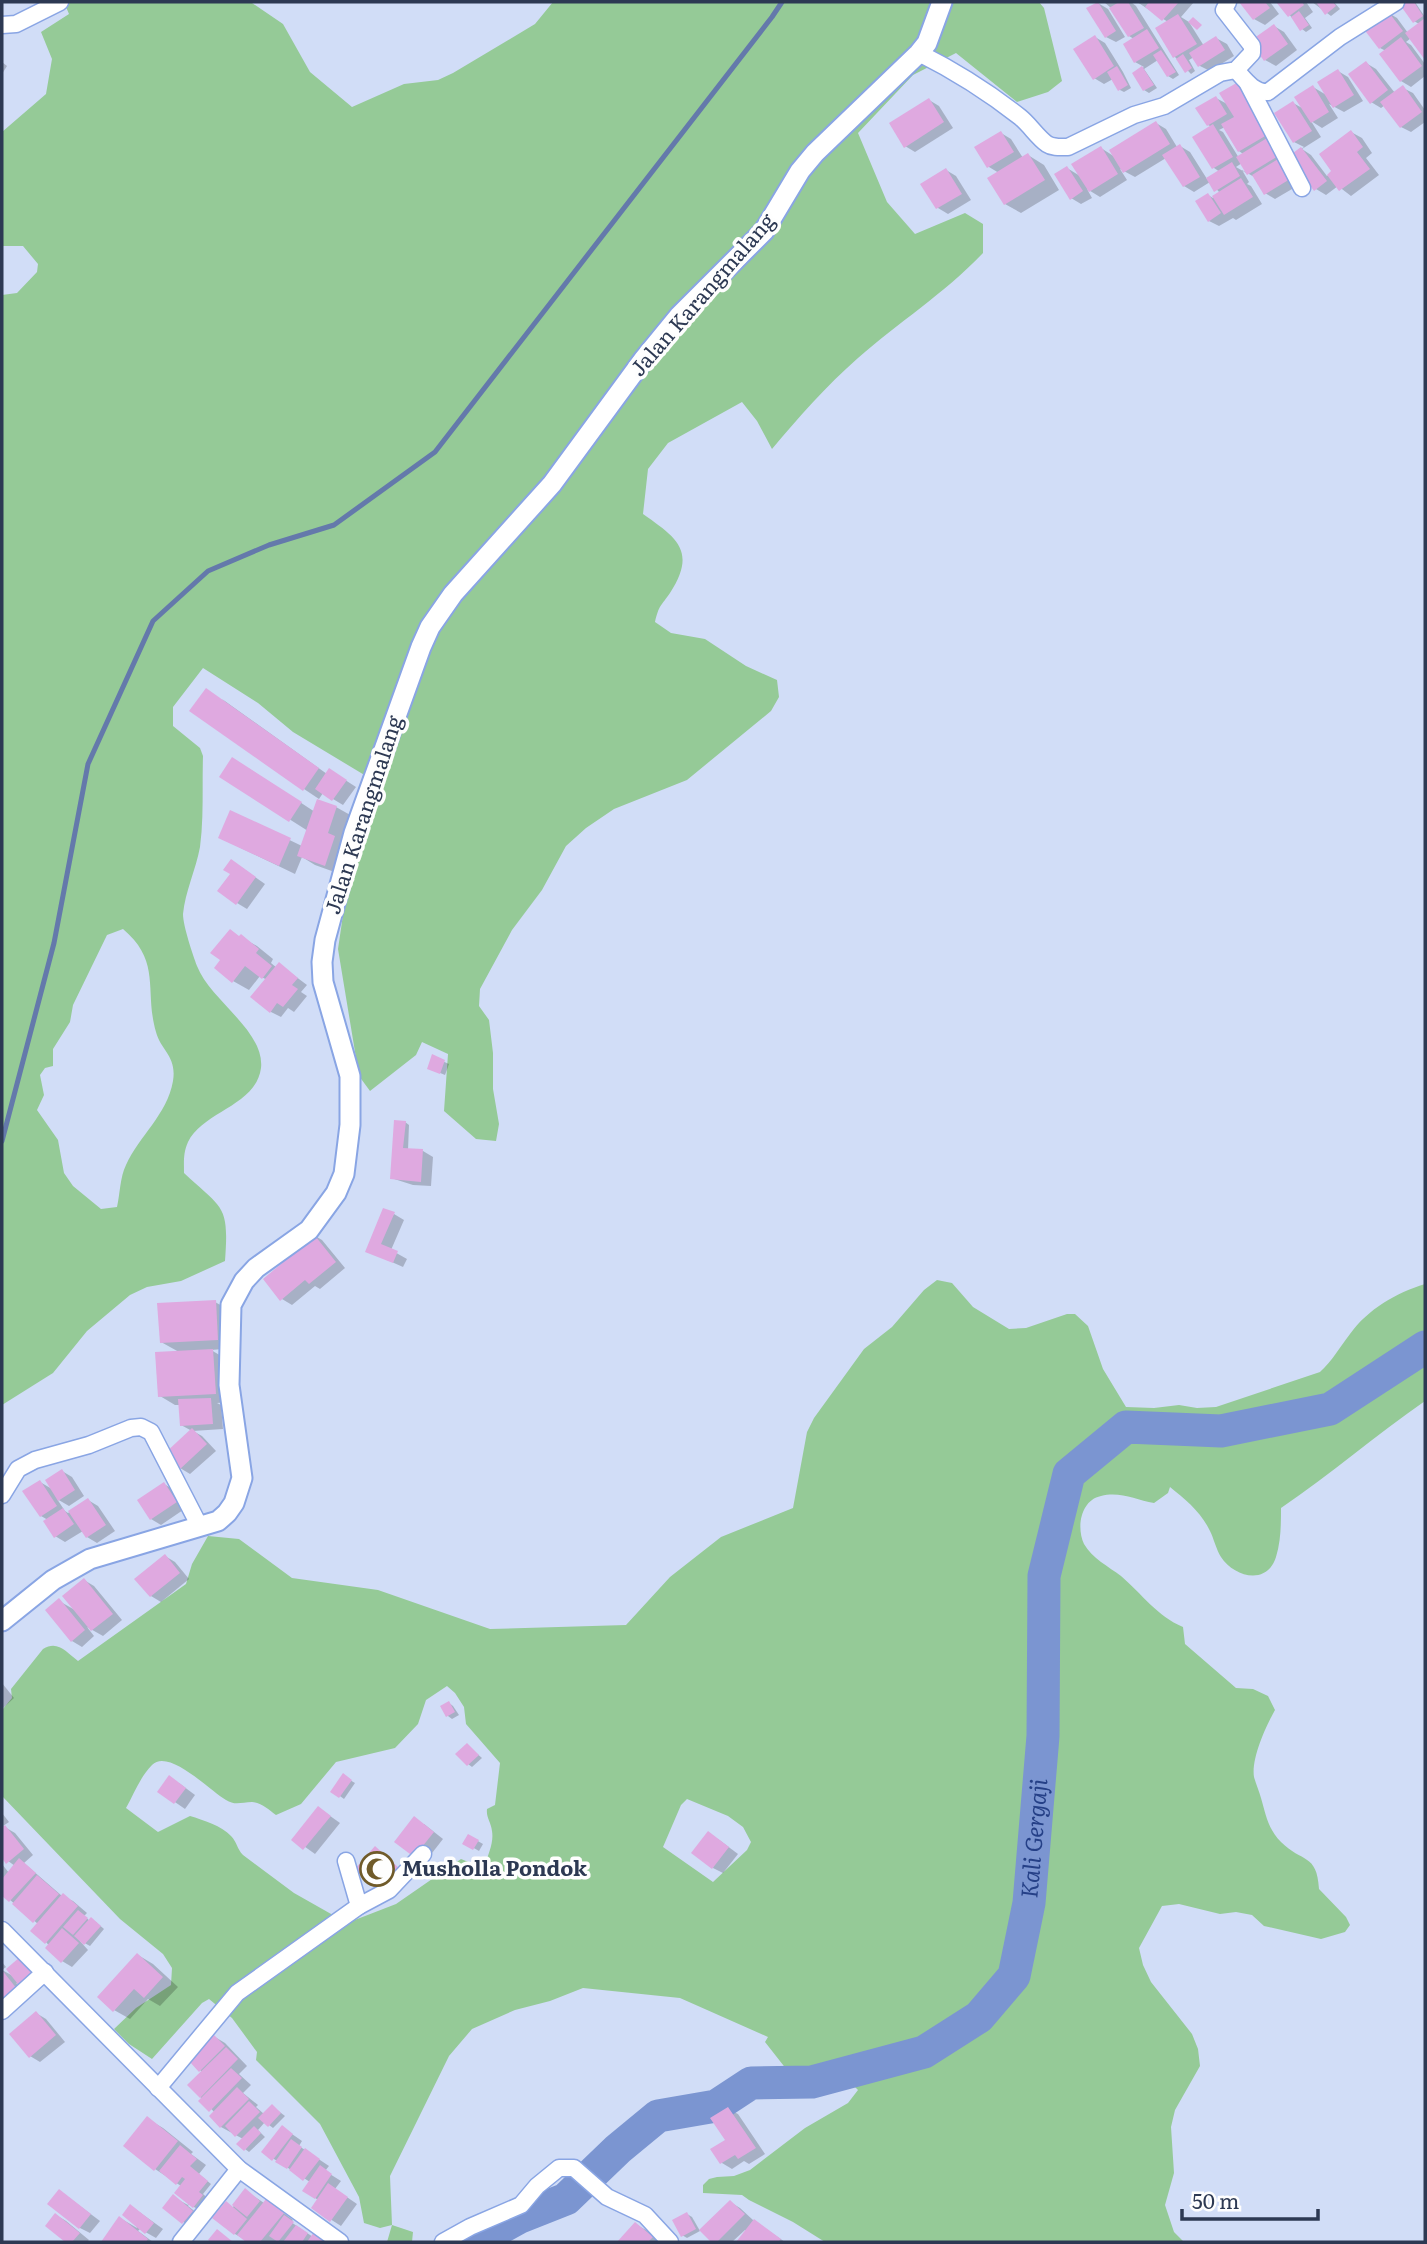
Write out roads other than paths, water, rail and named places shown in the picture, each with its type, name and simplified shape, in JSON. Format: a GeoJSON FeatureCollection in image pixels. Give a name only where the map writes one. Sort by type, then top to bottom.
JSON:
{"type":"FeatureCollection","features":[{"type":"Feature","properties":{"kind":"street"},"geometry":{"type":"LineString","coordinates":[[2,25],[16,24],[60,2]]}},
{"type":"Feature","properties":{"kind":"street","name":"Jalan Karangmalang"},"geometry":{"type":"LineString","coordinates":[[2,1621],[53,1580],[90,1559],[218,1521],[227,1513],[239,1491],[242,1478],[229,1385],[231,1305],[244,1281],[256,1268],[309,1230],[336,1193],[344,1174],[351,1088],[346,1058],[323,982],[325,940],[354,833],[404,691],[430,628],[453,594],[552,484],[643,360],[679,316],[764,231],[800,171],[815,153],[919,53],[927,43],[942,2]]}},
{"type":"Feature","properties":{"kind":"street"},"geometry":{"type":"LineString","coordinates":[[1228,2],[1224,10],[1252,46],[1252,53],[1241,76]]}},
{"type":"Feature","properties":{"kind":"street"},"geometry":{"type":"LineString","coordinates":[[919,53],[959,72],[983,88],[1024,120],[1048,145],[1059,148],[1135,115],[1164,106],[1220,73],[1241,76],[1257,90],[1268,92],[1339,37],[1396,2]]}},
{"type":"Feature","properties":{"kind":"street"},"geometry":{"type":"LineString","coordinates":[[1241,76],[1302,188]]}},
{"type":"Feature","properties":{"kind":"street"},"geometry":{"type":"LineString","coordinates":[[2,1495],[18,1469],[35,1460],[141,1427],[150,1432],[200,1527]]}},
{"type":"Feature","properties":{"kind":"street"},"geometry":{"type":"LineString","coordinates":[[158,2088],[237,1993],[359,1906],[389,1890],[423,1854]]}},
{"type":"Feature","properties":{"kind":"street"},"geometry":{"type":"LineString","coordinates":[[346,1861],[359,1906]]}},
{"type":"Feature","properties":{"kind":"street"},"geometry":{"type":"LineString","coordinates":[[2,1930],[240,2169],[340,2242]]}},
{"type":"Feature","properties":{"kind":"street"},"geometry":{"type":"LineString","coordinates":[[2,2011],[45,1972]]}},
{"type":"Feature","properties":{"kind":"street"},"geometry":{"type":"LineString","coordinates":[[443,2242],[521,2205],[537,2186],[559,2168],[574,2168],[607,2197],[645,2215],[670,2242]]}},
{"type":"Feature","properties":{"kind":"street"},"geometry":{"type":"LineString","coordinates":[[181,2242],[240,2169]]}},
{"type":"Feature","properties":{"kind":"waterway"},"geometry":{"type":"LineString","coordinates":[[2,1141],[54,943],[88,764],[153,621],[208,571],[269,545],[334,525],[435,452],[782,2]]}},
{"type":"Feature","properties":{"kind":"waterway","name":"Kali Gergaji"},"geometry":{"type":"LineString","coordinates":[[475,2242],[518,2218],[566,2199],[618,2149],[658,2116],[716,2106],[751,2083],[812,2082],[924,2052],[979,2017],[1014,1976],[1029,1903],[1043,1736],[1044,1576],[1069,1474],[1126,1427],[1221,1431],[1330,1409],[1425,1347]]}},
{"type":"Feature","properties":{"kind":"place","name":"Musholla Pondok"},"geometry":{"type":"Point","coordinates":[377,1869]}}]}
